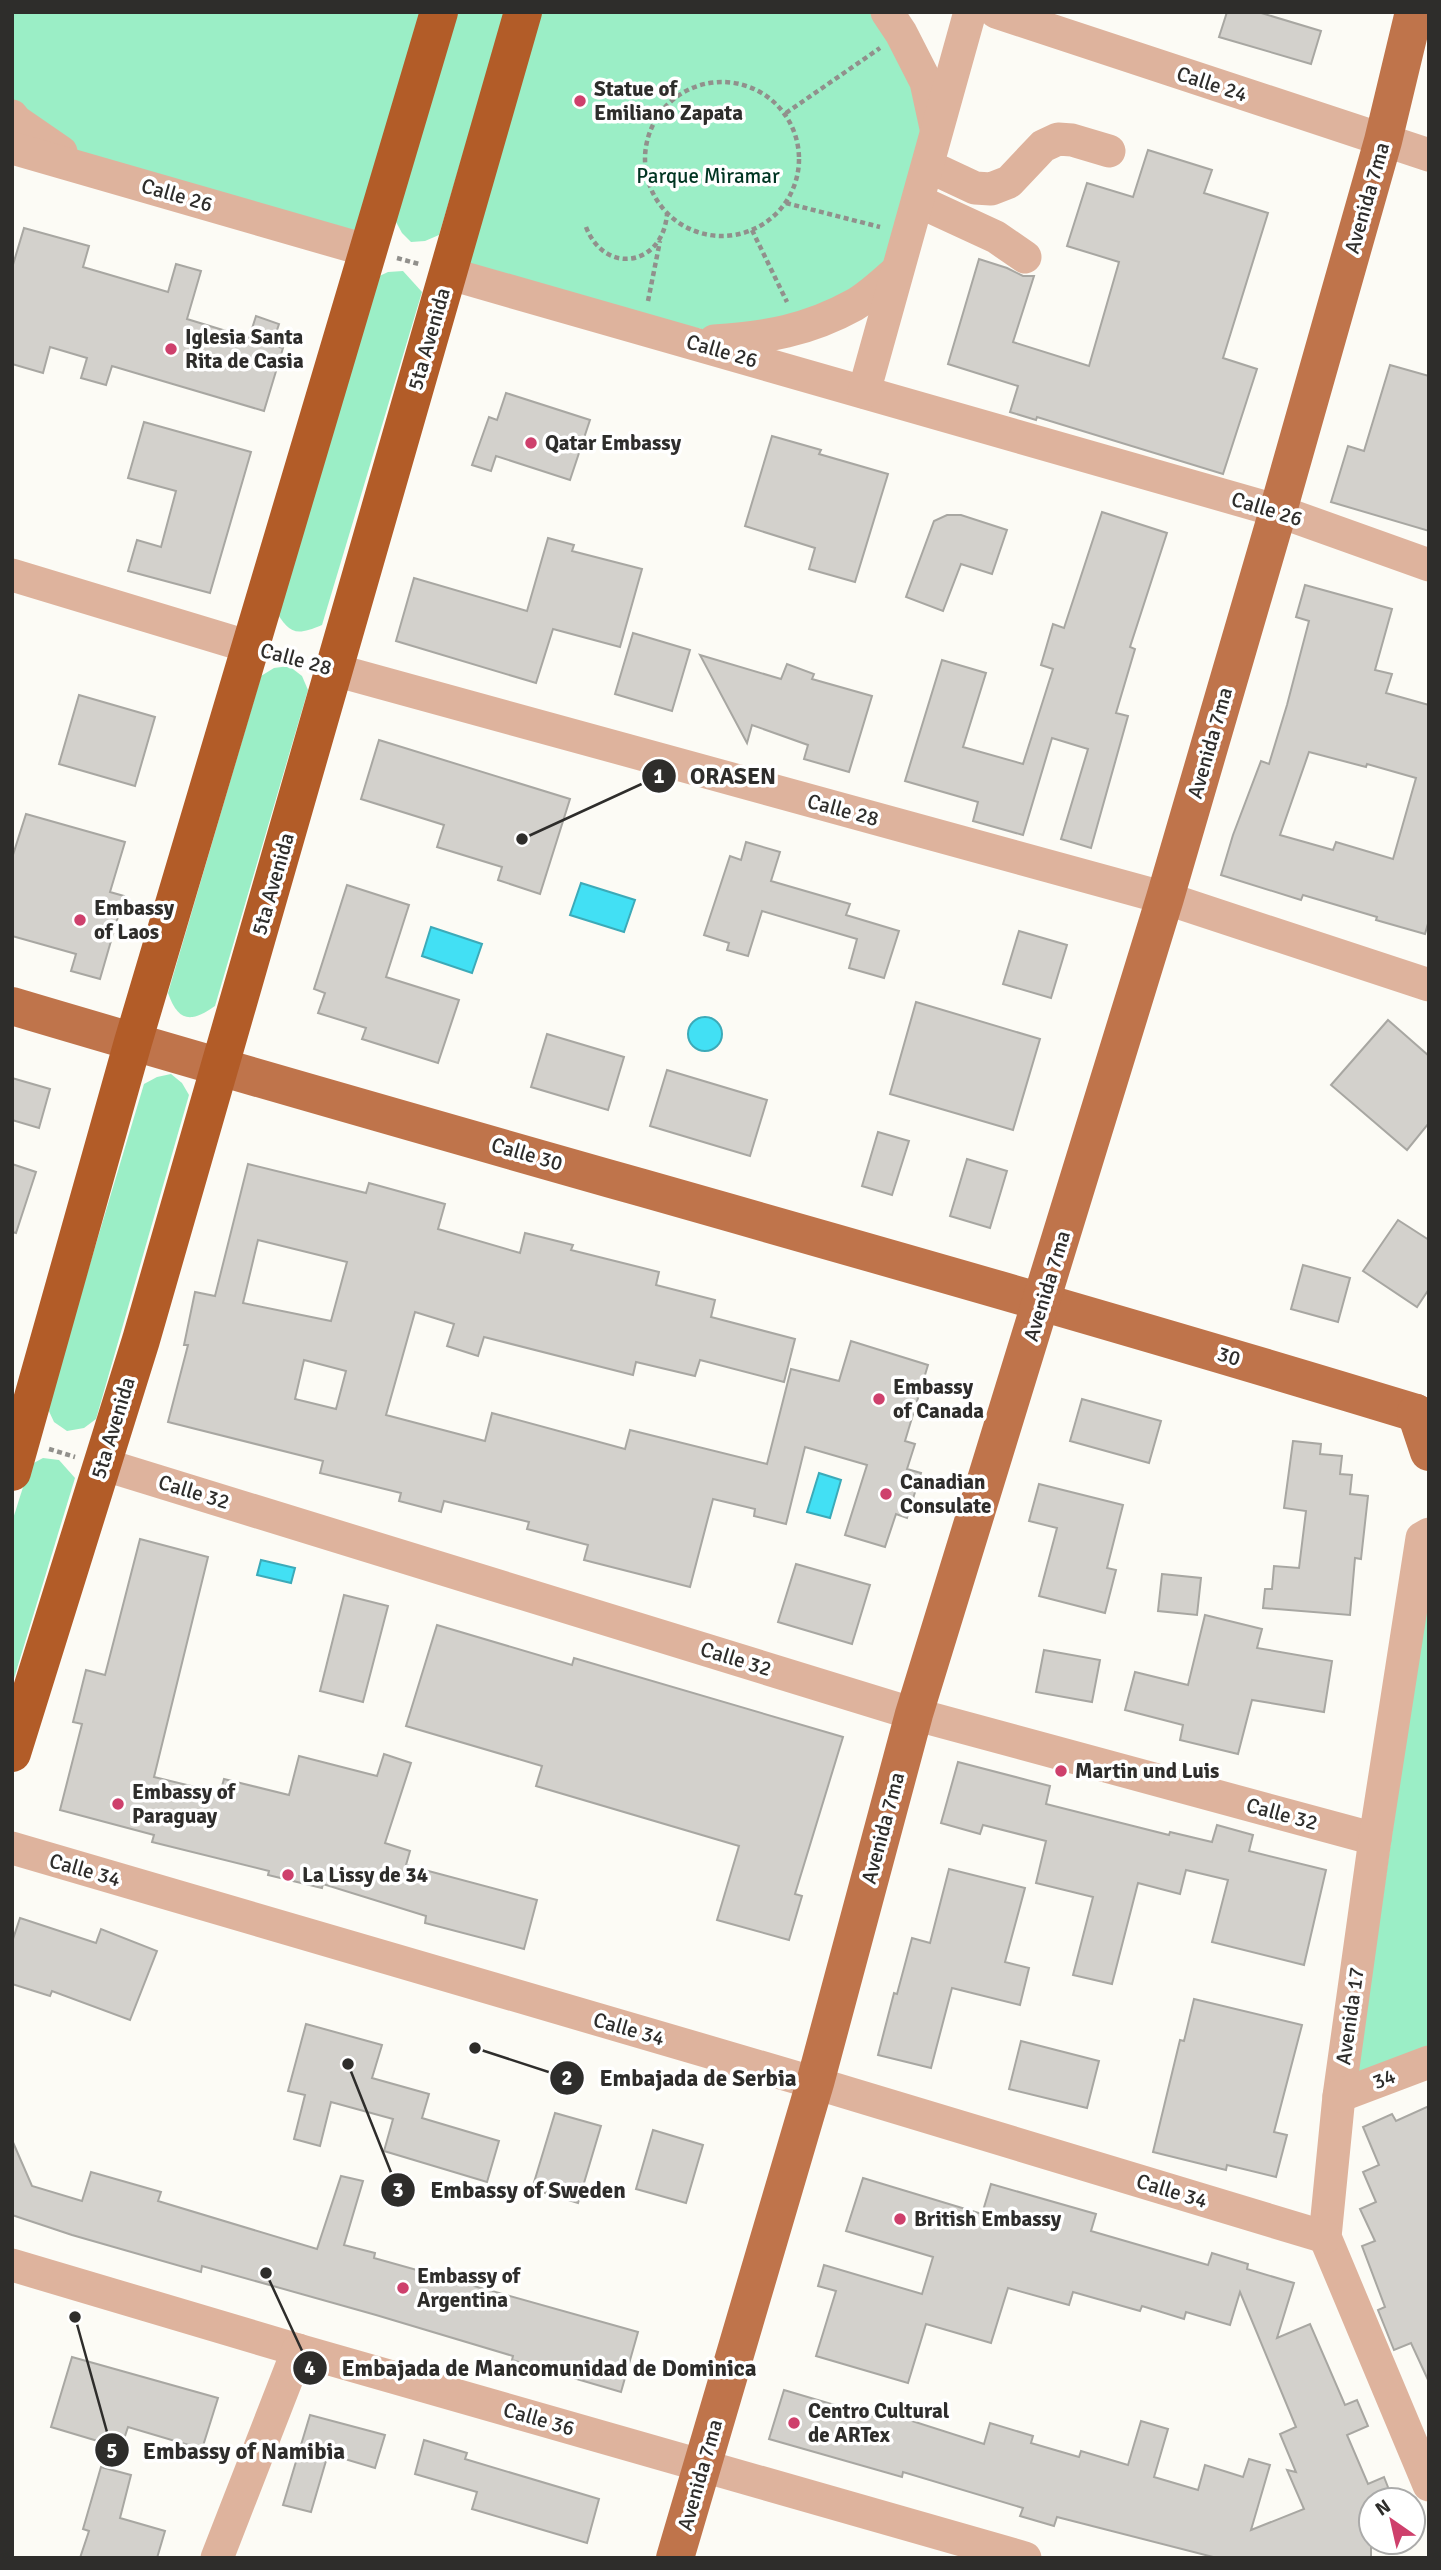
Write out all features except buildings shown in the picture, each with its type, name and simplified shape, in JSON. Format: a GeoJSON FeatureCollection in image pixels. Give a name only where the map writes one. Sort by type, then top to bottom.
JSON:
{"type":"FeatureCollection","features":[{"type":"Feature","properties":{"kind":"highway"},"geometry":{"type":"LineString","coordinates":[[15,1451],[133,1042],[439,12]]}},
{"type":"Feature","properties":{"kind":"highway","name":"5ta Avenida"},"geometry":{"type":"LineString","coordinates":[[12,1753],[141,1340],[523,12]]}},
{"type":"Feature","properties":{"kind":"main road","name":"Avenida 7ma"},"geometry":{"type":"LineString","coordinates":[[676,2558],[815,2083],[914,1714],[1165,898],[1278,511],[1383,141],[1414,12]]}},
{"type":"Feature","properties":{"kind":"main road","name":"Calle 30"},"geometry":{"type":"LineString","coordinates":[[12,1006],[1042,1301]]}},
{"type":"Feature","properties":{"kind":"main road","name":"30"},"geometry":{"type":"LineString","coordinates":[[1042,1301],[1424,1415]]}},
{"type":"Feature","properties":{"kind":"main road"},"geometry":{"type":"LineString","coordinates":[[1424,1415],[1429,1452]]}},
{"type":"Feature","properties":{"kind":"street"},"geometry":{"type":"LineString","coordinates":[[864,392],[970,12]]}},
{"type":"Feature","properties":{"kind":"street","name":"Calle 24"},"geometry":{"type":"LineString","coordinates":[[996,12],[1429,155]]}},
{"type":"Feature","properties":{"kind":"street"},"geometry":{"type":"LineString","coordinates":[[894,22],[926,82],[937,131]]}},
{"type":"Feature","properties":{"kind":"street"},"geometry":{"type":"LineString","coordinates":[[12,116],[85,169]]}},
{"type":"Feature","properties":{"kind":"street"},"geometry":{"type":"LineString","coordinates":[[928,166],[975,188],[991,189],[1009,182],[1043,146],[1058,139],[1072,140],[1109,151]]}},
{"type":"Feature","properties":{"kind":"street","name":"Calle 26"},"geometry":{"type":"LineString","coordinates":[[12,148],[369,251]]}},
{"type":"Feature","properties":{"kind":"street"},"geometry":{"type":"LineString","coordinates":[[918,201],[996,237],[1025,257]]}},
{"type":"Feature","properties":{"kind":"street"},"geometry":{"type":"LineString","coordinates":[[690,342],[747,339],[800,329],[856,304],[897,271]]}},
{"type":"Feature","properties":{"kind":"street","name":"Calle 26"},"geometry":{"type":"LineString","coordinates":[[447,273],[1278,511],[1429,565]]}},
{"type":"Feature","properties":{"kind":"street","name":"Calle 28"},"geometry":{"type":"LineString","coordinates":[[12,575],[250,647]]}},
{"type":"Feature","properties":{"kind":"street","name":"Calle 28"},"geometry":{"type":"LineString","coordinates":[[335,670],[1165,898],[1429,985]]}},
{"type":"Feature","properties":{"kind":"street","name":"Calle 32"},"geometry":{"type":"LineString","coordinates":[[102,1464],[914,1714],[1375,1839]]}},
{"type":"Feature","properties":{"kind":"street","name":"Avenida 17"},"geometry":{"type":"LineString","coordinates":[[1429,1534],[1422,1538],[1375,1839],[1339,2096],[1325,2237],[1429,2485]]}},
{"type":"Feature","properties":{"kind":"street","name":"Calle 34"},"geometry":{"type":"LineString","coordinates":[[12,1848],[815,2083],[1325,2237]]}},
{"type":"Feature","properties":{"kind":"street","name":"34"},"geometry":{"type":"LineString","coordinates":[[1339,2096],[1429,2062]]}},
{"type":"Feature","properties":{"kind":"street","name":"Calle 36"},"geometry":{"type":"LineString","coordinates":[[12,2265],[298,2350],[1025,2558]]}},
{"type":"Feature","properties":{"kind":"street"},"geometry":{"type":"LineString","coordinates":[[218,2558],[298,2350]]}},
{"type":"Feature","properties":{"kind":"path"},"geometry":{"type":"LineString","coordinates":[[786,113],[894,22]]}},
{"type":"Feature","properties":{"kind":"path"},"geometry":{"type":"LineString","coordinates":[[719,81],[745,84],[768,95],[786,113],[796,134],[800,158],[797,181],[786,203],[771,219],[752,230],[730,236],[708,235],[685,228],[667,214],[652,193],[645,169],[646,143],[655,119],[672,99],[694,86],[719,81]]}},
{"type":"Feature","properties":{"kind":"path"},"geometry":{"type":"LineString","coordinates":[[786,203],[908,234]]}},
{"type":"Feature","properties":{"kind":"path"},"geometry":{"type":"LineString","coordinates":[[642,328],[667,214]]}},
{"type":"Feature","properties":{"kind":"path"},"geometry":{"type":"LineString","coordinates":[[586,227],[600,250],[624,259],[651,251],[660,241]]}},
{"type":"Feature","properties":{"kind":"path"},"geometry":{"type":"LineString","coordinates":[[752,230],[800,329]]}},
{"type":"Feature","properties":{"kind":"path"},"geometry":{"type":"LineString","coordinates":[[369,251],[447,273]]}},
{"type":"Feature","properties":{"kind":"path","name":"Calle 28"},"geometry":{"type":"LineString","coordinates":[[250,647],[335,670]]}},
{"type":"Feature","properties":{"kind":"path"},"geometry":{"type":"LineString","coordinates":[[15,1451],[102,1464]]}},
{"type":"Feature","properties":{"kind":"green space"},"geometry":{"type":"Polygon","coordinates":[[[12,12],[439,12],[369,251],[84,169],[12,116],[12,12]]]}},
{"type":"Feature","properties":{"kind":"green space"},"geometry":{"type":"Polygon","coordinates":[[[456,12],[505,12],[439,235],[425,241],[411,242],[395,220],[456,12]]]}},
{"type":"Feature","properties":{"kind":"green space","name":"Parque Miramar"},"geometry":{"type":"Polygon","coordinates":[[[523,12],[887,12],[937,131],[897,271],[747,339],[447,273],[523,12]]]}},
{"type":"Feature","properties":{"kind":"green space"},"geometry":{"type":"Polygon","coordinates":[[[403,271],[422,292],[322,625],[305,631],[293,630],[288,628],[274,608],[373,279],[388,272],[403,271]]]}},
{"type":"Feature","properties":{"kind":"green space"},"geometry":{"type":"Polygon","coordinates":[[[289,666],[302,676],[308,690],[215,1006],[199,1015],[186,1017],[176,1010],[168,993],[261,676],[274,668],[289,666]]]}},
{"type":"Feature","properties":{"kind":"green space"},"geometry":{"type":"Polygon","coordinates":[[[171,1074],[182,1083],[189,1095],[96,1419],[84,1428],[67,1431],[54,1422],[47,1407],[144,1084],[171,1074]]]}},
{"type":"Feature","properties":{"kind":"green space"},"geometry":{"type":"Polygon","coordinates":[[[43,1458],[59,1460],[75,1478],[12,1685],[12,1522],[30,1465],[43,1458]]]}},
{"type":"Feature","properties":{"kind":"green space"},"geometry":{"type":"Polygon","coordinates":[[[1429,1577],[1429,2056],[1356,2083],[1429,1577]]]}},
{"type":"Feature","properties":{"kind":"water"},"geometry":{"type":"Polygon","coordinates":[[[581,883],[635,900],[624,932],[570,915],[581,883]]]}},
{"type":"Feature","properties":{"kind":"water"},"geometry":{"type":"Polygon","coordinates":[[[431,927],[482,944],[472,973],[422,956],[431,927]]]}},
{"type":"Feature","properties":{"kind":"water"},"geometry":{"type":"Polygon","coordinates":[[[705,1017],[717,1022],[722,1034],[717,1046],[705,1051],[693,1046],[688,1034],[693,1022],[705,1017]]]}},
{"type":"Feature","properties":{"kind":"water"},"geometry":{"type":"Polygon","coordinates":[[[819,1473],[841,1480],[830,1518],[807,1512],[819,1473]]]}},
{"type":"Feature","properties":{"kind":"water"},"geometry":{"type":"Polygon","coordinates":[[[261,1560],[295,1568],[291,1583],[257,1575],[261,1560]]]}},
{"type":"Feature","properties":{"kind":"place","name":"Statue of Emiliano Zapata"},"geometry":{"type":"Point","coordinates":[580,101]}},
{"type":"Feature","properties":{"kind":"place","name":"Iglesia Santa Rita de Casia"},"geometry":{"type":"Point","coordinates":[171,349]}},
{"type":"Feature","properties":{"kind":"place","name":"Qatar Embassy"},"geometry":{"type":"Point","coordinates":[531,443]}},
{"type":"Feature","properties":{"kind":"place","name":"ORASEN"},"geometry":{"type":"Point","coordinates":[522,839]}},
{"type":"Feature","properties":{"kind":"place","name":"Embassy of Laos"},"geometry":{"type":"Point","coordinates":[80,920]}},
{"type":"Feature","properties":{"kind":"place","name":"Embassy of Canada"},"geometry":{"type":"Point","coordinates":[879,1399]}},
{"type":"Feature","properties":{"kind":"place","name":"Canadian Consulate"},"geometry":{"type":"Point","coordinates":[886,1494]}},
{"type":"Feature","properties":{"kind":"place","name":"Martin und Luis"},"geometry":{"type":"Point","coordinates":[1061,1771]}},
{"type":"Feature","properties":{"kind":"place","name":"Embassy of Paraguay"},"geometry":{"type":"Point","coordinates":[118,1804]}},
{"type":"Feature","properties":{"kind":"place","name":"La Lissy de 34"},"geometry":{"type":"Point","coordinates":[288,1875]}},
{"type":"Feature","properties":{"kind":"place","name":"Embajada de Serbia"},"geometry":{"type":"Point","coordinates":[475,2048]}},
{"type":"Feature","properties":{"kind":"place","name":"Embassy of Sweden"},"geometry":{"type":"Point","coordinates":[348,2064]}},
{"type":"Feature","properties":{"kind":"place","name":"British Embassy"},"geometry":{"type":"Point","coordinates":[900,2219]}},
{"type":"Feature","properties":{"kind":"place","name":"Embajada de Mancomunidad de Dominica"},"geometry":{"type":"Point","coordinates":[266,2273]}},
{"type":"Feature","properties":{"kind":"place","name":"Embassy of Argentina"},"geometry":{"type":"Point","coordinates":[403,2288]}},
{"type":"Feature","properties":{"kind":"place","name":"Embassy of Namibia"},"geometry":{"type":"Point","coordinates":[75,2317]}},
{"type":"Feature","properties":{"kind":"place","name":"Centro Cultural de ARTex"},"geometry":{"type":"Point","coordinates":[794,2423]}}]}
